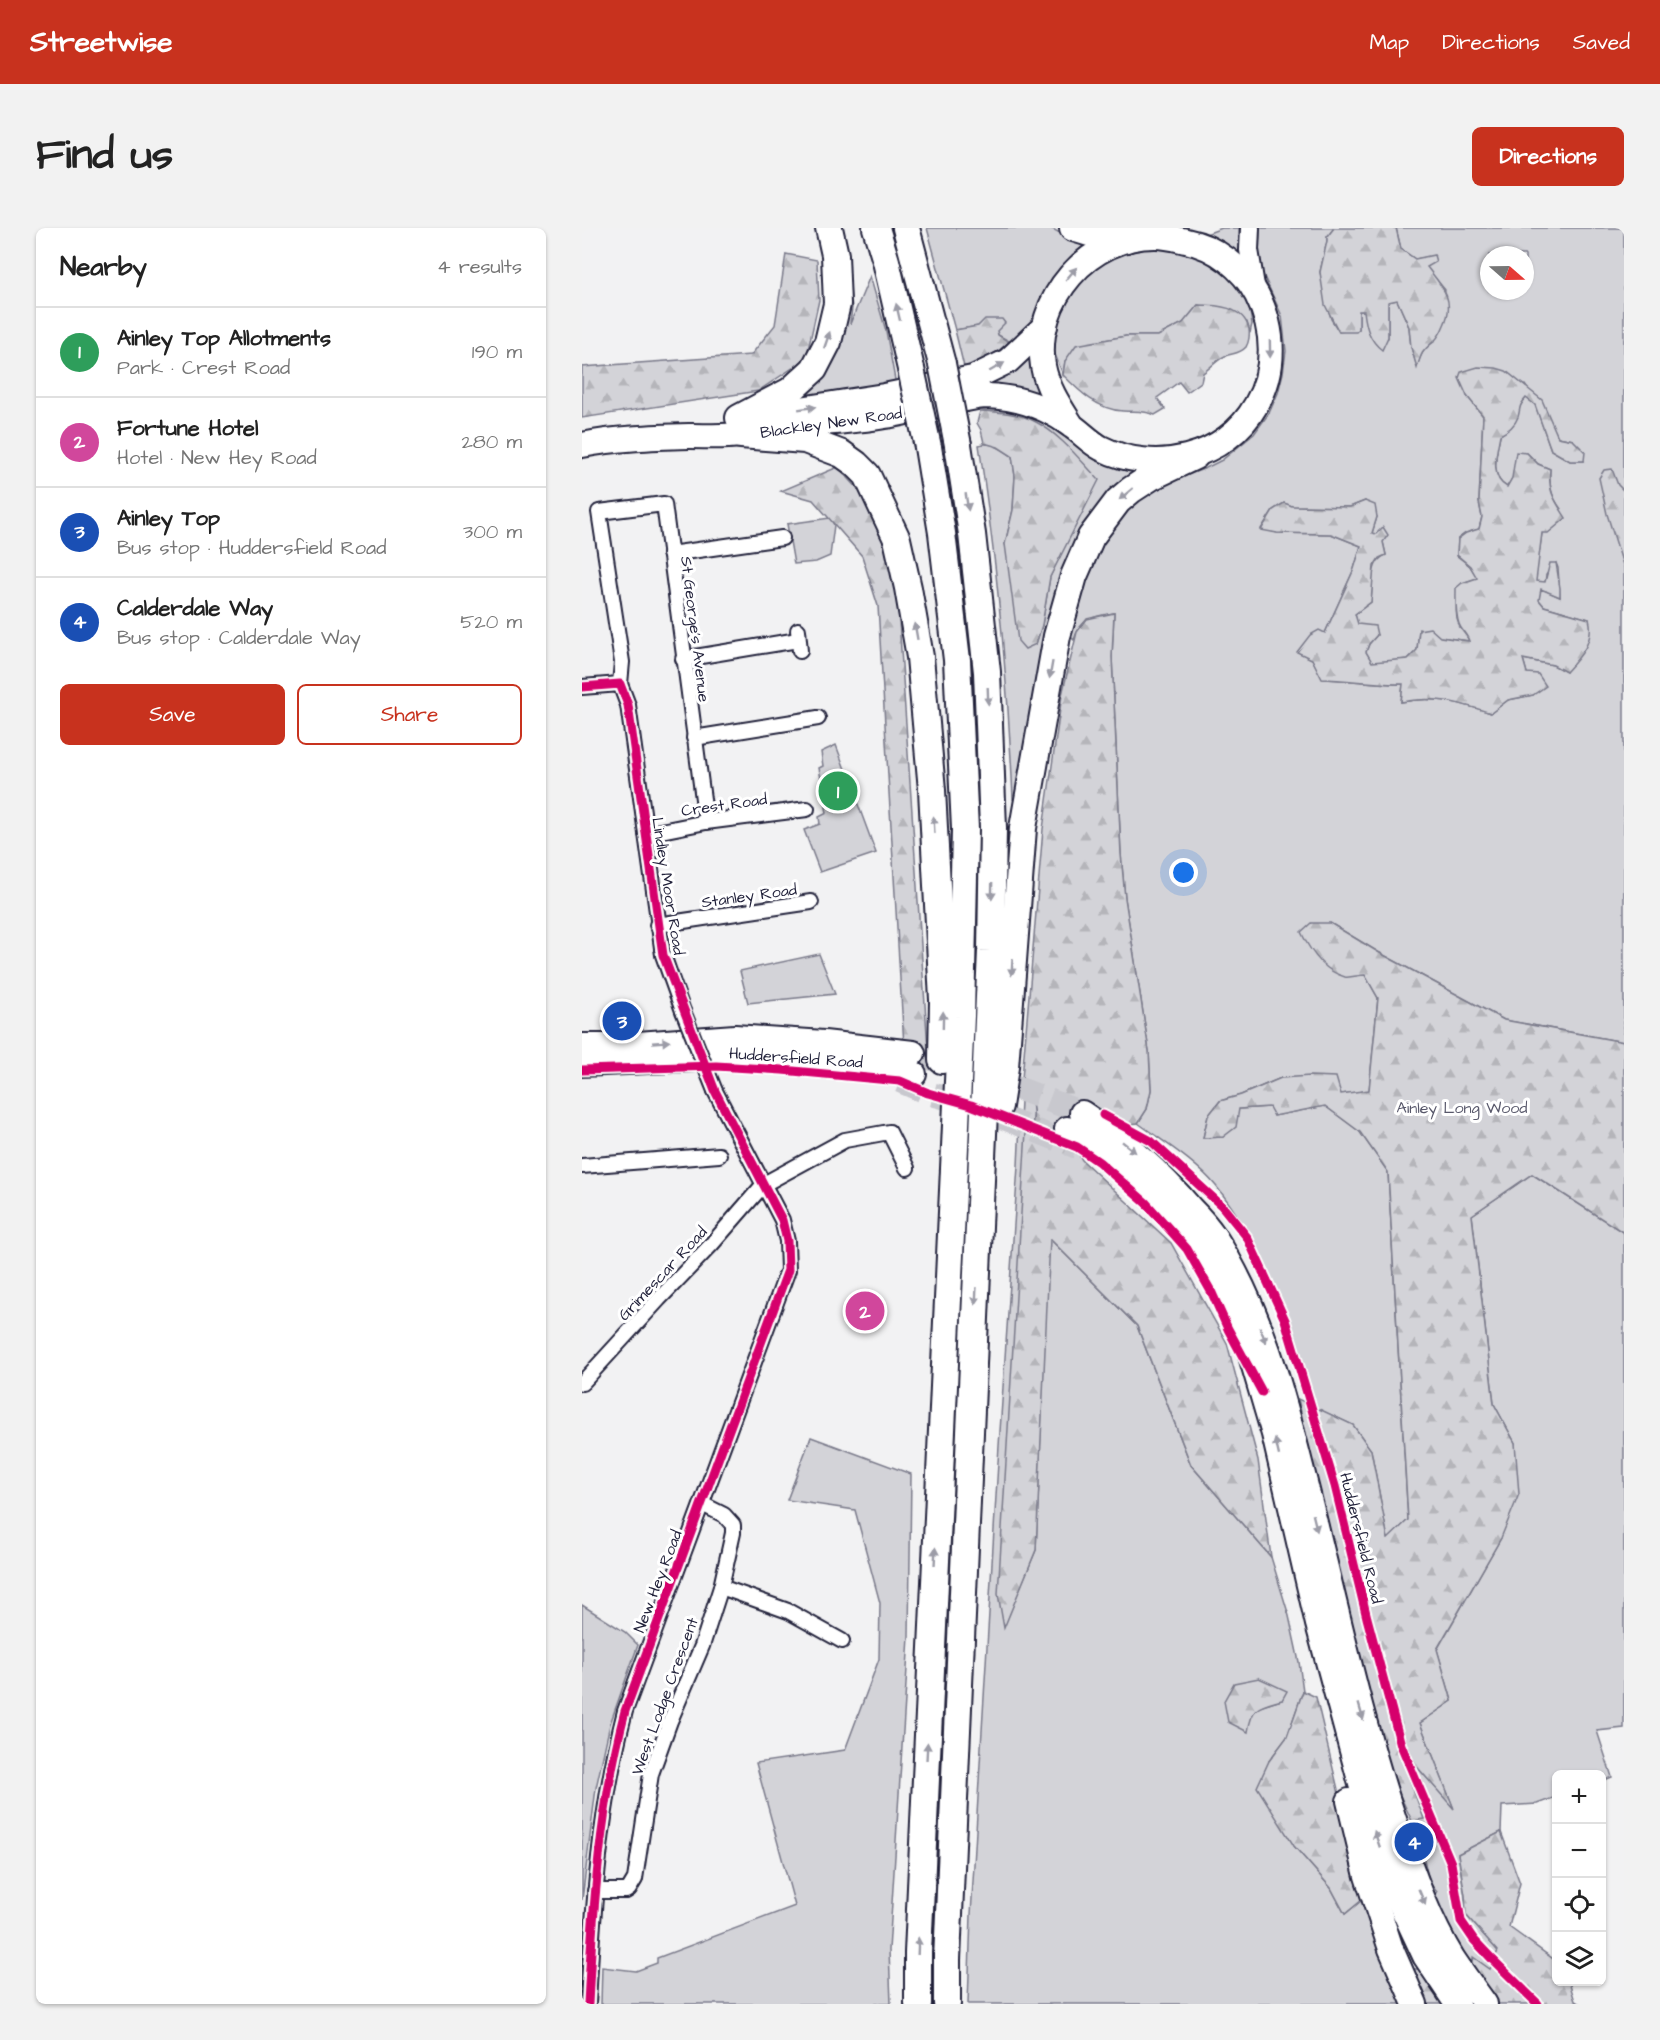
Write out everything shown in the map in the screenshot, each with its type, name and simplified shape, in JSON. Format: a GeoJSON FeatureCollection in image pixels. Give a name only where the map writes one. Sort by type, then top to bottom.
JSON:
{"type":"FeatureCollection","features":[{"type":"Feature","properties":{"kind":"highway"},"geometry":{"type":"LineString","coordinates":[[740,427],[790,391],[814,369],[828,342],[837,304],[835,255],[829,228]]}},
{"type":"Feature","properties":{"kind":"highway"},"geometry":{"type":"LineString","coordinates":[[876,228],[886,261],[928,447],[942,532],[957,660],[965,829],[960,1028],[918,1941],[918,2004]]}},
{"type":"Feature","properties":{"kind":"highway"},"geometry":{"type":"LineString","coordinates":[[906,228],[942,364],[972,534],[987,672],[993,828],[991,951],[960,1626],[947,2004]]}},
{"type":"Feature","properties":{"kind":"highway"},"geometry":{"type":"LineString","coordinates":[[1073,228],[1096,235],[1126,239]]}},
{"type":"Feature","properties":{"kind":"highway","name":"Blackley New Road"},"geometry":{"type":"LineString","coordinates":[[582,430],[600,427],[781,427],[885,416],[986,396],[1032,403],[1072,426],[1096,445],[1129,458],[1161,461],[1195,456],[1217,445],[1237,429],[1250,414],[1264,388],[1270,369],[1270,340],[1265,311],[1256,293],[1239,270],[1216,252],[1198,243],[1160,236],[1126,239],[1096,253],[1077,268],[1053,301],[1045,326],[1042,351],[1045,375],[1051,391],[1072,426]]}},
{"type":"Feature","properties":{"kind":"highway","name":"Blackley New Road"},"geometry":{"type":"LineString","coordinates":[[582,445],[740,427],[973,378],[1008,361],[1045,326]]}},
{"type":"Feature","properties":{"kind":"highway"},"geometry":{"type":"LineString","coordinates":[[740,427],[805,440],[831,449],[856,464],[867,476],[897,539],[908,588],[920,657],[932,790],[943,1000],[938,1212],[944,1372]]}},
{"type":"Feature","properties":{"kind":"highway"},"geometry":{"type":"LineString","coordinates":[[978,1259],[1005,1067],[1023,828],[1057,636],[1074,576],[1091,537],[1112,508],[1138,485],[1195,456]]}},
{"type":"Feature","properties":{"kind":"highway","name":"Huddersfield Road"},"geometry":{"type":"LineString","coordinates":[[582,1046],[610,1046],[735,1036],[824,1043],[909,1069]]}},
{"type":"Feature","properties":{"kind":"highway","name":"Huddersfield Road"},"geometry":{"type":"LineString","coordinates":[[582,1064],[742,1057],[909,1069]]}},
{"type":"Feature","properties":{"kind":"highway","name":"Huddersfield Road"},"geometry":{"type":"LineString","coordinates":[[582,1070],[716,1066],[805,1071],[909,1069]]}},
{"type":"Feature","properties":{"kind":"highway"},"geometry":{"type":"LineString","coordinates":[[1262,1392],[1187,1249],[1146,1203],[1099,1162],[1075,1129],[1151,1191],[1230,1285],[1266,1342],[1290,1426],[1356,1692],[1382,1786],[1422,1898],[1452,1958],[1485,2004]]}},
{"type":"Feature","properties":{"kind":"highway"},"geometry":{"type":"LineString","coordinates":[[1230,1285],[1274,1434],[1318,1624],[1372,1825],[1397,1896],[1425,1956],[1457,2004]]}},
{"type":"Feature","properties":{"kind":"highway"},"geometry":{"type":"LineString","coordinates":[[1318,1624],[1333,1722],[1367,1876],[1391,1948],[1414,2004]]}},
{"type":"Feature","properties":{"kind":"street"},"geometry":{"type":"LineString","coordinates":[[1160,236],[1191,228]]}},
{"type":"Feature","properties":{"kind":"street"},"geometry":{"type":"LineString","coordinates":[[1250,228],[1249,250],[1256,293]]}},
{"type":"Feature","properties":{"kind":"street","name":"St George's Avenue"},"geometry":{"type":"LineString","coordinates":[[599,513],[664,504],[706,822]]}},
{"type":"Feature","properties":{"kind":"street","name":"Lindley Moor Road"},"geometry":{"type":"LineString","coordinates":[[599,513],[622,662],[620,684],[628,705],[663,955],[715,1091],[764,1184]]}},
{"type":"Feature","properties":{"kind":"street"},"geometry":{"type":"LineString","coordinates":[[670,554],[782,538]]}},
{"type":"Feature","properties":{"kind":"street"},"geometry":{"type":"LineString","coordinates":[[683,659],[799,640]]}},
{"type":"Feature","properties":{"kind":"street"},"geometry":{"type":"LineString","coordinates":[[582,687],[620,684]]}},
{"type":"Feature","properties":{"kind":"street"},"geometry":{"type":"LineString","coordinates":[[694,738],[818,718]]}},
{"type":"Feature","properties":{"kind":"street","name":"Crest Road"},"geometry":{"type":"LineString","coordinates":[[645,834],[706,822],[807,809]]}},
{"type":"Feature","properties":{"kind":"street","name":"Stanley Road"},"geometry":{"type":"LineString","coordinates":[[657,925],[811,902]]}},
{"type":"Feature","properties":{"kind":"street"},"geometry":{"type":"LineString","coordinates":[[764,1184],[845,1140],[889,1132],[907,1168]]}},
{"type":"Feature","properties":{"kind":"street"},"geometry":{"type":"LineString","coordinates":[[582,1167],[719,1155]]}},
{"type":"Feature","properties":{"kind":"street","name":"Grimescar Road"},"geometry":{"type":"LineString","coordinates":[[582,1383],[658,1299],[711,1245],[764,1184]]}},
{"type":"Feature","properties":{"kind":"street","name":"New Hey Road"},"geometry":{"type":"LineString","coordinates":[[588,2004],[595,1891],[613,1759],[625,1711],[788,1270],[785,1232],[764,1184]]}},
{"type":"Feature","properties":{"kind":"street","name":"West Lodge Crescent"},"geometry":{"type":"LineString","coordinates":[[595,1891],[626,1891],[635,1879],[651,1773],[702,1646],[721,1587],[734,1525],[724,1515],[702,1504]]}},
{"type":"Feature","properties":{"kind":"street"},"geometry":{"type":"LineString","coordinates":[[721,1587],[788,1611],[842,1641]]}},
{"type":"Feature","properties":{"kind":"green space"},"geometry":{"type":"Polygon","coordinates":[[[927,228],[1051,228],[1067,237],[1093,242],[1027,330],[1003,354],[965,371],[964,367],[989,357],[1009,341],[998,335],[997,331],[979,326],[955,330],[927,228]]]}},
{"type":"Feature","properties":{"kind":"green space"},"geometry":{"type":"Polygon","coordinates":[[[1222,228],[1239,228],[1240,255],[1206,234],[1222,228]]]}},
{"type":"Feature","properties":{"kind":"green space"},"geometry":{"type":"Polygon","coordinates":[[[1260,228],[1334,228],[1327,237],[1320,272],[1331,319],[1339,332],[1359,329],[1359,311],[1364,311],[1388,337],[1388,302],[1397,300],[1409,327],[1411,347],[1417,366],[1423,352],[1435,341],[1445,290],[1426,267],[1434,256],[1415,259],[1401,249],[1396,228],[1624,228],[1624,1042],[1504,1020],[1378,952],[1330,923],[1378,998],[1369,1091],[1341,1094],[1281,1078],[1220,1101],[1208,1116],[1203,1138],[1223,1137],[1239,1109],[1270,1107],[1274,1116],[1325,1106],[1360,1132],[1388,1172],[1408,1520],[1388,1540],[1371,1450],[1353,1425],[1312,1406],[1286,1319],[1250,1237],[1234,1211],[1208,1177],[1138,1123],[1147,1109],[1151,1090],[1149,1051],[1125,898],[1121,854],[1112,657],[1114,613],[1089,619],[1080,627],[1074,640],[1070,636],[1095,547],[1135,495],[1222,460],[1254,434],[1269,413],[1278,393],[1286,351],[1282,316],[1261,270],[1260,228]],[[1525,385],[1467,396],[1483,416],[1479,502],[1482,517],[1479,529],[1466,533],[1458,539],[1457,556],[1470,566],[1478,578],[1462,583],[1457,604],[1457,620],[1469,641],[1440,637],[1419,629],[1417,650],[1408,659],[1372,663],[1366,652],[1369,644],[1377,635],[1357,624],[1355,614],[1371,602],[1374,569],[1381,558],[1386,555],[1383,542],[1372,533],[1377,517],[1365,501],[1350,507],[1292,506],[1284,503],[1273,510],[1261,529],[1278,533],[1331,534],[1361,546],[1354,569],[1325,633],[1298,652],[1312,659],[1323,679],[1403,684],[1401,702],[1436,700],[1458,703],[1491,713],[1508,700],[1533,695],[1523,659],[1553,665],[1566,672],[1589,619],[1544,606],[1539,600],[1540,588],[1560,597],[1556,563],[1546,575],[1545,583],[1535,582],[1542,533],[1561,509],[1551,490],[1550,469],[1538,464],[1527,453],[1507,487],[1501,483],[1496,471],[1500,435],[1514,421],[1526,398],[1535,404],[1551,450],[1570,461],[1584,461],[1573,440],[1558,437],[1525,385]]]}},
{"type":"Feature","properties":{"kind":"green space"},"geometry":{"type":"Polygon","coordinates":[[[1334,228],[1396,228],[1401,249],[1415,259],[1434,255],[1436,262],[1427,267],[1446,294],[1449,308],[1439,335],[1423,352],[1417,368],[1411,347],[1409,327],[1397,300],[1388,302],[1388,337],[1382,350],[1369,333],[1364,311],[1359,311],[1359,329],[1356,332],[1339,332],[1325,305],[1320,272],[1327,237],[1334,228]]]}},
{"type":"Feature","properties":{"kind":"green space"},"geometry":{"type":"Polygon","coordinates":[[[1143,247],[1194,252],[1233,277],[1248,300],[1252,324],[1250,333],[1247,322],[1198,305],[1183,323],[1158,336],[1126,336],[1099,341],[1065,361],[1063,375],[1053,349],[1061,309],[1078,281],[1107,258],[1143,247]]]}},
{"type":"Feature","properties":{"kind":"green space"},"geometry":{"type":"Polygon","coordinates":[[[786,254],[817,260],[819,300],[806,359],[758,391],[582,418],[582,367],[751,355],[775,325],[786,254]]]}},
{"type":"Feature","properties":{"kind":"green space"},"geometry":{"type":"Polygon","coordinates":[[[847,261],[852,308],[850,324],[870,276],[886,331],[896,385],[779,403],[792,396],[847,261]]]}},
{"type":"Feature","properties":{"kind":"green space"},"geometry":{"type":"Polygon","coordinates":[[[1198,305],[1228,308],[1235,311],[1246,321],[1249,329],[1247,345],[1241,351],[1225,356],[1216,362],[1203,373],[1201,382],[1187,392],[1179,382],[1157,398],[1165,409],[1155,415],[1105,407],[1082,393],[1063,375],[1065,361],[1076,345],[1126,336],[1158,336],[1183,323],[1198,305]]]}},
{"type":"Feature","properties":{"kind":"green space"},"geometry":{"type":"Polygon","coordinates":[[[985,319],[1002,319],[1005,323],[997,331],[998,335],[1009,342],[988,357],[964,367],[955,330],[978,326],[985,319]]]}},
{"type":"Feature","properties":{"kind":"green space"},"geometry":{"type":"Polygon","coordinates":[[[1031,350],[1043,396],[976,384],[1031,350]]]}},
{"type":"Feature","properties":{"kind":"green space"},"geometry":{"type":"Polygon","coordinates":[[[1478,367],[1506,371],[1542,400],[1558,437],[1573,440],[1585,452],[1584,461],[1570,461],[1551,450],[1535,405],[1526,398],[1515,423],[1500,435],[1496,471],[1501,483],[1507,487],[1512,478],[1516,452],[1527,453],[1538,464],[1550,469],[1553,495],[1566,518],[1548,533],[1542,533],[1536,581],[1545,582],[1550,563],[1556,563],[1560,597],[1541,589],[1539,600],[1544,606],[1589,619],[1590,634],[1585,648],[1566,672],[1553,665],[1523,659],[1527,673],[1538,674],[1546,686],[1533,695],[1508,700],[1491,713],[1458,703],[1436,700],[1401,702],[1403,684],[1322,679],[1312,659],[1297,652],[1310,635],[1319,630],[1325,633],[1354,569],[1361,546],[1331,534],[1277,533],[1261,530],[1273,510],[1284,503],[1292,506],[1350,507],[1365,501],[1375,505],[1377,517],[1372,533],[1376,534],[1383,527],[1388,535],[1383,542],[1386,555],[1379,558],[1374,566],[1371,602],[1355,614],[1358,624],[1375,626],[1377,635],[1369,644],[1366,652],[1372,662],[1408,659],[1417,650],[1419,630],[1430,628],[1440,637],[1469,641],[1458,620],[1456,588],[1462,583],[1477,578],[1470,566],[1457,555],[1458,539],[1466,533],[1479,529],[1482,517],[1479,502],[1483,416],[1467,396],[1459,378],[1461,372],[1478,367]]]}},
{"type":"Feature","properties":{"kind":"green space"},"geometry":{"type":"Polygon","coordinates":[[[980,405],[1014,406],[1138,471],[1104,504],[1019,798],[1013,799],[1001,621],[979,445],[992,445],[1012,456],[1015,476],[1013,510],[1005,544],[1036,644],[1042,625],[1050,577],[1068,538],[1054,435],[1019,417],[980,411],[980,405]]]}},
{"type":"Feature","properties":{"kind":"green space"},"geometry":{"type":"Polygon","coordinates":[[[980,411],[1016,415],[1045,427],[1062,441],[1099,480],[1050,577],[1042,625],[1036,644],[1025,649],[1018,641],[1005,544],[1013,510],[1015,476],[1012,456],[998,447],[984,443],[977,423],[980,411]]]}},
{"type":"Feature","properties":{"kind":"green space"},"geometry":{"type":"Polygon","coordinates":[[[838,467],[864,495],[887,537],[896,576],[928,1049],[904,1046],[878,606],[862,556],[813,500],[781,491],[838,467]]]}},
{"type":"Feature","properties":{"kind":"green space"},"geometry":{"type":"Polygon","coordinates":[[[1612,469],[1618,485],[1624,491],[1624,568],[1607,514],[1599,478],[1604,470],[1612,469]]]}},
{"type":"Feature","properties":{"kind":"green space"},"geometry":{"type":"Polygon","coordinates":[[[830,518],[834,525],[830,556],[816,562],[794,564],[787,524],[830,518]]]}},
{"type":"Feature","properties":{"kind":"green space"},"geometry":{"type":"Polygon","coordinates":[[[1114,613],[1112,657],[1121,854],[1125,898],[1149,1051],[1151,1090],[1147,1109],[1138,1123],[1130,1124],[1103,1113],[1073,1112],[1066,1118],[1065,1131],[1082,1160],[1171,1243],[1227,1343],[1258,1460],[1271,1557],[1191,1465],[1137,1326],[1050,1239],[1036,1550],[1004,1628],[998,1594],[1026,1131],[1030,1133],[1033,1118],[1031,1099],[1022,1079],[1043,829],[1062,695],[1077,632],[1087,619],[1114,613]]]}},
{"type":"Feature","properties":{"kind":"green space"},"geometry":{"type":"Polygon","coordinates":[[[836,745],[876,853],[820,872],[804,830],[820,824],[819,817],[827,813],[819,768],[823,766],[821,752],[836,745]]]}},
{"type":"Feature","properties":{"kind":"green space","name":"Ainley Long Wood"},"geometry":{"type":"Polygon","coordinates":[[[1311,923],[1330,923],[1378,952],[1504,1020],[1624,1042],[1624,1233],[1532,1174],[1472,1215],[1494,1404],[1515,1443],[1519,1494],[1501,1538],[1437,1649],[1452,1701],[1420,1723],[1454,1809],[1418,1768],[1407,1773],[1424,1819],[1412,1821],[1390,1774],[1298,1399],[1353,1425],[1371,1450],[1388,1539],[1408,1520],[1388,1172],[1360,1132],[1325,1106],[1274,1116],[1269,1107],[1239,1109],[1236,1127],[1223,1137],[1203,1138],[1208,1116],[1220,1101],[1281,1078],[1336,1077],[1341,1094],[1369,1090],[1378,998],[1365,975],[1345,977],[1330,970],[1318,959],[1301,932],[1311,923]]]}},
{"type":"Feature","properties":{"kind":"green space"},"geometry":{"type":"Polygon","coordinates":[[[819,954],[835,994],[748,1003],[740,971],[819,954]]]}},
{"type":"Feature","properties":{"kind":"green space"},"geometry":{"type":"Polygon","coordinates":[[[1022,1079],[1031,1099],[1033,1118],[1030,1133],[1004,1626],[1036,1550],[1049,1238],[1137,1326],[1191,1465],[1271,1557],[1289,1616],[1303,1691],[1287,1737],[1269,1761],[1294,1846],[1331,1888],[1345,1914],[1368,1895],[1407,2004],[968,2004],[971,1915],[1022,1079]],[[1259,1678],[1250,1716],[1259,1707],[1282,1700],[1259,1678]]]}},
{"type":"Feature","properties":{"kind":"green space"},"geometry":{"type":"Polygon","coordinates":[[[1532,1174],[1624,1233],[1624,1728],[1597,1731],[1612,1777],[1606,1779],[1606,1770],[1552,1770],[1552,1798],[1537,1804],[1502,1806],[1501,1832],[1458,1854],[1466,1915],[1498,1951],[1490,1970],[1472,1958],[1470,1970],[1430,1897],[1437,1892],[1429,1882],[1412,1821],[1423,1819],[1407,1772],[1418,1768],[1453,1807],[1420,1723],[1452,1701],[1437,1650],[1501,1538],[1515,1443],[1494,1404],[1472,1215],[1532,1174]]]}},
{"type":"Feature","properties":{"kind":"green space"},"geometry":{"type":"Polygon","coordinates":[[[811,1437],[911,1474],[909,1637],[889,1950],[891,2004],[601,2004],[602,1967],[636,1971],[657,1963],[657,1958],[795,1906],[756,1763],[845,1750],[879,1659],[880,1603],[855,1510],[787,1500],[811,1437]]]}},
{"type":"Feature","properties":{"kind":"green space"},"geometry":{"type":"Polygon","coordinates":[[[582,1605],[625,1632],[638,1645],[610,1724],[596,1788],[582,1900],[582,1605]]]}},
{"type":"Feature","properties":{"kind":"green space"},"geometry":{"type":"Polygon","coordinates":[[[1259,1678],[1287,1691],[1282,1700],[1262,1706],[1254,1712],[1248,1732],[1228,1722],[1224,1701],[1234,1683],[1259,1678]]]}},
{"type":"Feature","properties":{"kind":"green space"},"geometry":{"type":"Polygon","coordinates":[[[1303,1691],[1316,1697],[1340,1798],[1368,1895],[1345,1914],[1331,1888],[1294,1846],[1257,1787],[1269,1761],[1287,1737],[1303,1691]]]}},
{"type":"Feature","properties":{"kind":"green space"},"geometry":{"type":"Polygon","coordinates":[[[1501,1832],[1520,1883],[1509,1927],[1552,1958],[1552,1986],[1570,1986],[1575,2001],[1580,2004],[1499,2004],[1470,1970],[1473,1957],[1490,1969],[1498,1951],[1466,1915],[1458,1854],[1501,1832]]]}},
{"type":"Feature","properties":{"kind":"green space"},"geometry":{"type":"Polygon","coordinates":[[[1414,1969],[1428,1969],[1449,2004],[1428,2004],[1414,1969]]]}},
{"type":"Feature","properties":{"kind":"tunnel"},"geometry":{"type":"LineString","coordinates":[[913,1053],[981,1074],[1082,1113]]}},
{"type":"Feature","properties":{"kind":"tunnel"},"geometry":{"type":"LineString","coordinates":[[900,1081],[928,1093],[971,1105],[1077,1147]]}},
{"type":"Feature","properties":{"kind":"cycle path"},"geometry":{"type":"LineString","coordinates":[[582,687],[620,684],[628,705],[663,955],[715,1091],[782,1220],[787,1241],[788,1270],[625,1711],[609,1784],[599,1857],[588,2004]]}},
{"type":"Feature","properties":{"kind":"cycle path"},"geometry":{"type":"LineString","coordinates":[[582,1070],[716,1066],[900,1081],[928,1093],[971,1105],[1077,1147],[1099,1162],[1146,1203],[1187,1249],[1262,1392]]}},
{"type":"Feature","properties":{"kind":"cycle path"},"geometry":{"type":"LineString","coordinates":[[1103,1115],[1151,1141],[1222,1206],[1247,1237],[1285,1320],[1335,1486],[1401,1745],[1451,1863],[1461,1921],[1474,1940],[1538,2004]]}},
{"type":"Feature","properties":{"kind":"place","name":"Ainley Top Allotments"},"geometry":{"type":"Point","coordinates":[838,791]}},
{"type":"Feature","properties":{"kind":"place","name":"Ainley Top"},"geometry":{"type":"Point","coordinates":[622,1021]}},
{"type":"Feature","properties":{"kind":"place","name":"Fortune Hotel"},"geometry":{"type":"Point","coordinates":[865,1311]}},
{"type":"Feature","properties":{"kind":"place","name":"Calderdale Way"},"geometry":{"type":"Point","coordinates":[1414,1842]}}]}
